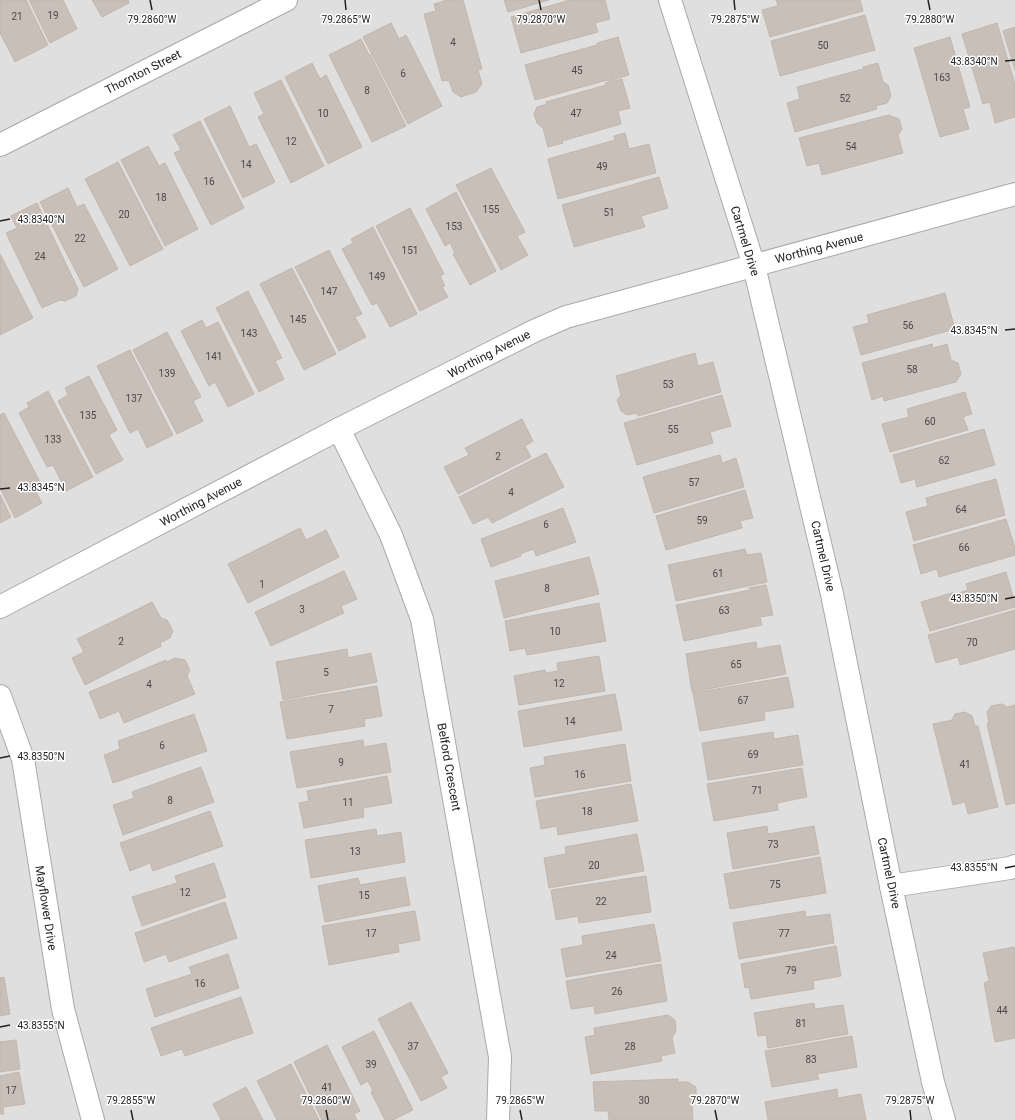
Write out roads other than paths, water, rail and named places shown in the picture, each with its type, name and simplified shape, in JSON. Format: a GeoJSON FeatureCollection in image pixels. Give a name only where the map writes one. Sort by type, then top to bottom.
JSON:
{"type":"FeatureCollection","features":[{"type":"Feature","properties":{"kind":"street","name":"Thornton Street"},"geometry":{"type":"LineString","coordinates":[[0,144],[286,0]]}},
{"type":"Feature","properties":{"kind":"street","name":"Cartmel Drive"},"geometry":{"type":"LineString","coordinates":[[670,0],[754,266],[832,594],[891,886],[933,1082],[944,1120]]}},
{"type":"Feature","properties":{"kind":"street","name":"Worthing Avenue"},"geometry":{"type":"LineString","coordinates":[[0,607],[340,429],[534,331],[566,318],[1015,194]]}},
{"type":"Feature","properties":{"kind":"street","name":"Belford Crescent"},"geometry":{"type":"LineString","coordinates":[[340,429],[391,535],[422,619],[500,1057],[498,1120]]}},
{"type":"Feature","properties":{"kind":"street","name":"Mayflower Drive"},"geometry":{"type":"LineString","coordinates":[[0,696],[23,759],[63,1009],[93,1120]]}},
{"type":"Feature","properties":{"kind":"street"},"geometry":{"type":"LineString","coordinates":[[891,886],[1015,866]]}}]}
